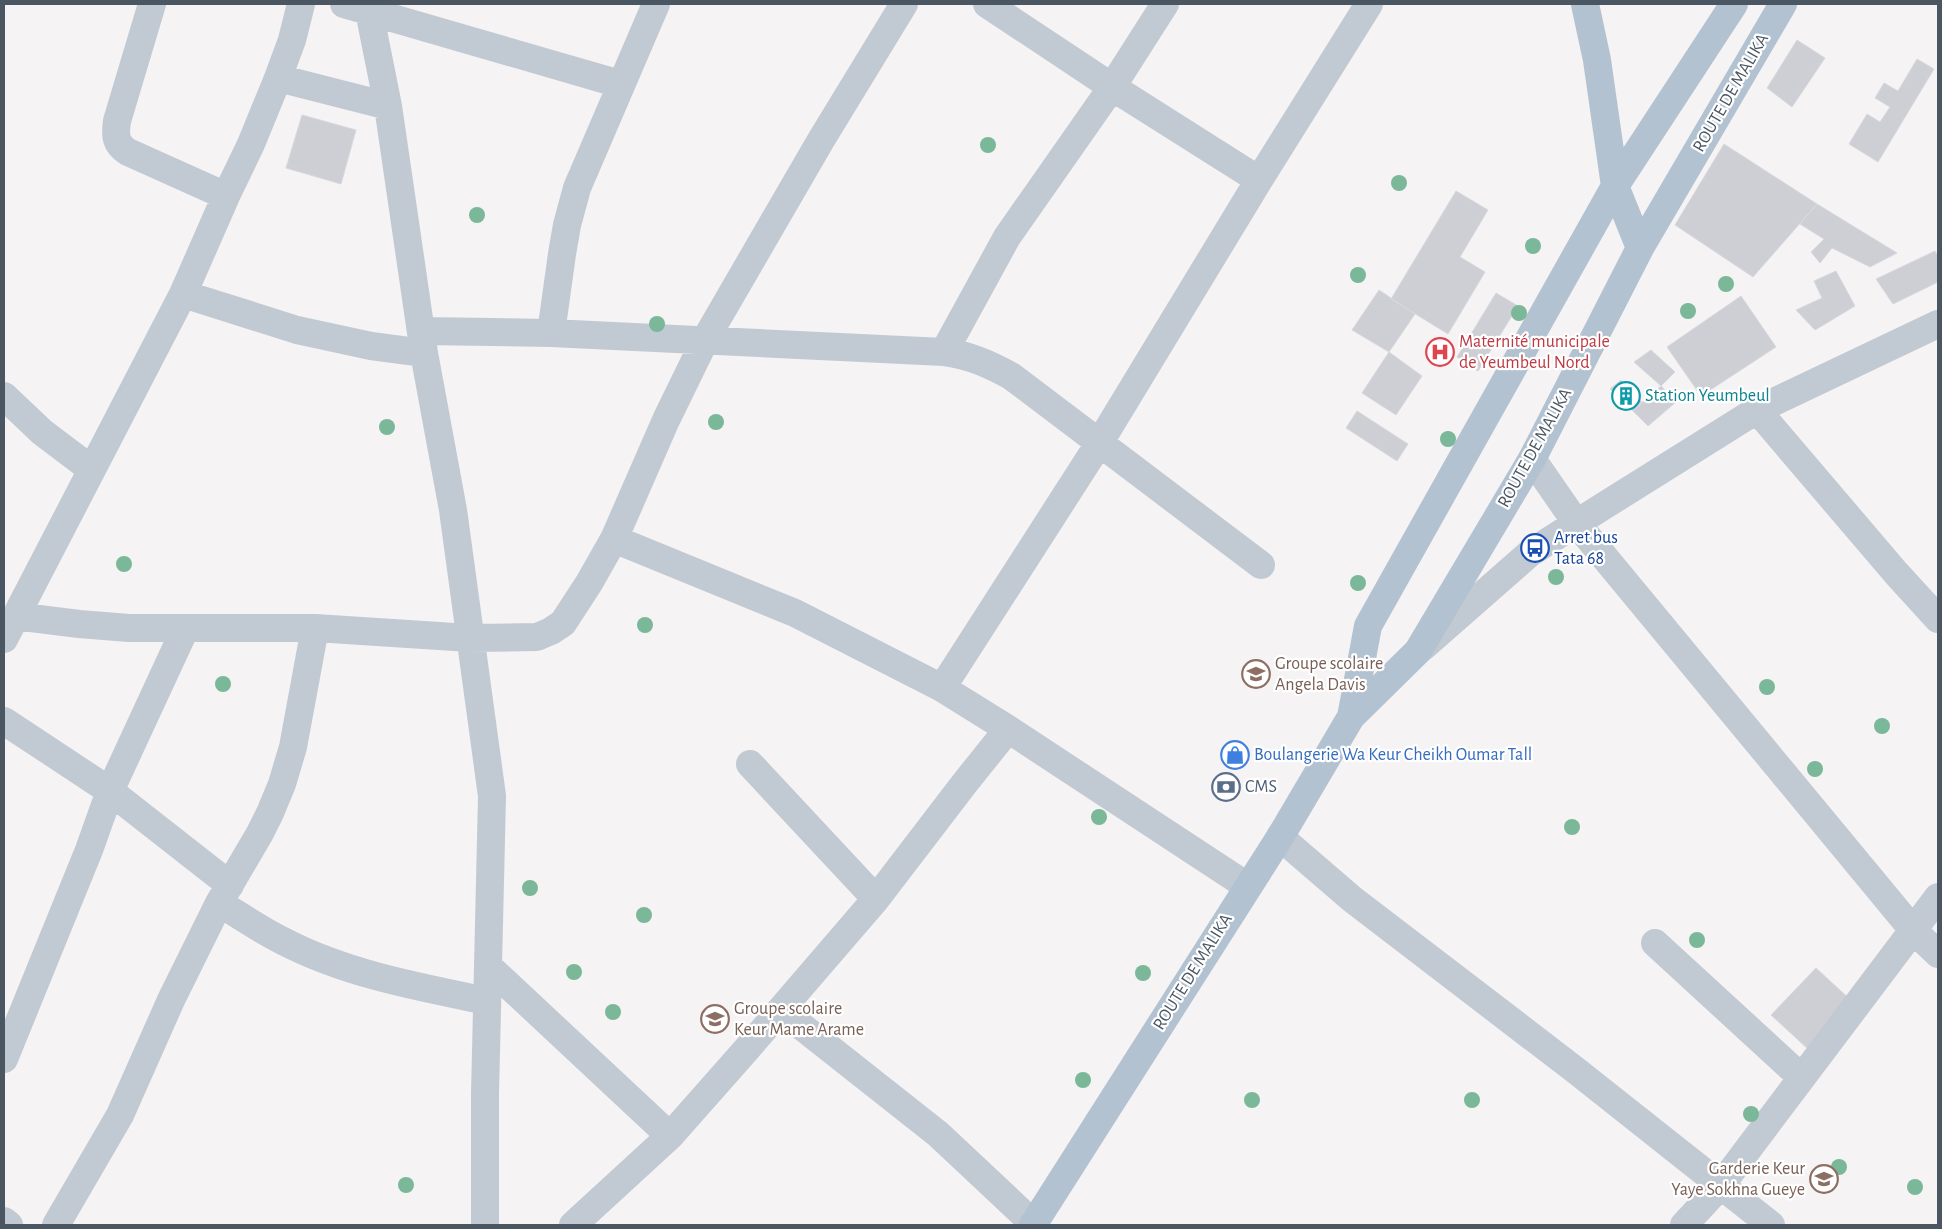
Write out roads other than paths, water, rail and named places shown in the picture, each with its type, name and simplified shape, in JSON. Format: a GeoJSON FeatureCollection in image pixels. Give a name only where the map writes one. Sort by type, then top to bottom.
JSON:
{"type":"FeatureCollection","features":[{"type":"Feature","properties":{"kind":"main road"},"geometry":{"type":"LineString","coordinates":[[1585,4],[1597,60],[1615,186],[1640,248]]}},
{"type":"Feature","properties":{"kind":"main road","name":"ROUTE DE MALIKA"},"geometry":{"type":"LineString","coordinates":[[1350,717],[1368,626],[1615,186],[1734,4]]}},
{"type":"Feature","properties":{"kind":"main road","name":"ROUTE DE MALIKA"},"geometry":{"type":"LineString","coordinates":[[1034,1225],[1247,886],[1280,837],[1350,717],[1418,651],[1532,459],[1640,248],[1783,4]]}},
{"type":"Feature","properties":{"kind":"street"},"geometry":{"type":"LineString","coordinates":[[152,4],[117,121],[116,140],[121,148],[128,152],[226,196]]}},
{"type":"Feature","properties":{"kind":"street"},"geometry":{"type":"LineString","coordinates":[[9,628],[183,294],[251,144],[278,78],[292,40],[301,4]]}},
{"type":"Feature","properties":{"kind":"street"},"geometry":{"type":"LineString","coordinates":[[551,333],[565,235],[577,188],[620,84],[656,4]]}},
{"type":"Feature","properties":{"kind":"street"},"geometry":{"type":"LineString","coordinates":[[9,628],[79,624],[185,629],[315,628],[470,638],[537,637],[551,632],[563,623],[614,539],[666,420],[705,340],[904,4]]}},
{"type":"Feature","properties":{"kind":"street"},"geometry":{"type":"LineString","coordinates":[[987,4],[1112,87],[1259,180]]}},
{"type":"Feature","properties":{"kind":"street"},"geometry":{"type":"LineString","coordinates":[[944,352],[1007,237],[1112,87],[1165,4]]}},
{"type":"Feature","properties":{"kind":"street"},"geometry":{"type":"LineString","coordinates":[[942,688],[1100,442],[1259,180],[1369,4]]}},
{"type":"Feature","properties":{"kind":"street"},"geometry":{"type":"LineString","coordinates":[[485,1225],[487,1001],[492,796],[452,510],[422,342],[388,106],[369,8],[620,84]]}},
{"type":"Feature","properties":{"kind":"street"},"geometry":{"type":"LineString","coordinates":[[278,78],[388,106]]}},
{"type":"Feature","properties":{"kind":"street"},"geometry":{"type":"LineString","coordinates":[[183,294],[297,330],[371,346],[551,333],[944,352],[972,357],[986,362],[1011,376],[1261,565]]}},
{"type":"Feature","properties":{"kind":"street"},"geometry":{"type":"LineString","coordinates":[[1418,651],[1530,553],[1758,410],[1938,324]]}},
{"type":"Feature","properties":{"kind":"street"},"geometry":{"type":"LineString","coordinates":[[4,396],[42,432],[91,469]]}},
{"type":"Feature","properties":{"kind":"street"},"geometry":{"type":"LineString","coordinates":[[1758,410],[1896,573],[1938,619]]}},
{"type":"Feature","properties":{"kind":"street"},"geometry":{"type":"LineString","coordinates":[[1532,459],[1577,524],[1913,930],[1938,954]]}},
{"type":"Feature","properties":{"kind":"street"},"geometry":{"type":"LineString","coordinates":[[614,539],[795,613],[942,688],[1008,729],[1247,886]]}},
{"type":"Feature","properties":{"kind":"street"},"geometry":{"type":"LineString","coordinates":[[56,1225],[120,1115],[171,1000],[224,894],[260,833],[282,784],[293,747],[315,628]]}},
{"type":"Feature","properties":{"kind":"street"},"geometry":{"type":"LineString","coordinates":[[4,1059],[89,850],[110,791],[185,629]]}},
{"type":"Feature","properties":{"kind":"street"},"geometry":{"type":"LineString","coordinates":[[4,721],[110,791],[224,894],[285,942],[334,963],[396,981],[487,1001]]}},
{"type":"Feature","properties":{"kind":"street"},"geometry":{"type":"LineString","coordinates":[[573,1225],[670,1136],[781,1010],[876,899],[1008,729]]}},
{"type":"Feature","properties":{"kind":"street"},"geometry":{"type":"LineString","coordinates":[[750,764],[876,899]]}},
{"type":"Feature","properties":{"kind":"street"},"geometry":{"type":"LineString","coordinates":[[1280,837],[1352,899],[1574,1069],[1771,1225]]}},
{"type":"Feature","properties":{"kind":"street"},"geometry":{"type":"LineString","coordinates":[[1684,1225],[1721,1185],[1938,897]]}},
{"type":"Feature","properties":{"kind":"street"},"geometry":{"type":"LineString","coordinates":[[1656,943],[1802,1077]]}},
{"type":"Feature","properties":{"kind":"street"},"geometry":{"type":"LineString","coordinates":[[488,966],[670,1136]]}},
{"type":"Feature","properties":{"kind":"street"},"geometry":{"type":"LineString","coordinates":[[781,1010],[938,1134],[1034,1225]]}},
{"type":"Feature","properties":{"kind":"street"},"geometry":{"type":"LineString","coordinates":[[4,1221],[9,1225]]}},
{"type":"Feature","properties":{"kind":"place","name":"Maternité municipale de Yeumbeul Nord"},"geometry":{"type":"Point","coordinates":[1440,352]}},
{"type":"Feature","properties":{"kind":"place","name":"Station Yeumbeul"},"geometry":{"type":"Point","coordinates":[1626,396]}},
{"type":"Feature","properties":{"kind":"place","name":"Arret bus Tata 68"},"geometry":{"type":"Point","coordinates":[1535,548]}},
{"type":"Feature","properties":{"kind":"place","name":"Groupe scolaire Angela Davis"},"geometry":{"type":"Point","coordinates":[1256,674]}},
{"type":"Feature","properties":{"kind":"place","name":"Boulangerie Wa Keur Cheikh Oumar Tall"},"geometry":{"type":"Point","coordinates":[1235,755]}},
{"type":"Feature","properties":{"kind":"place","name":"CMS"},"geometry":{"type":"Point","coordinates":[1226,787]}},
{"type":"Feature","properties":{"kind":"place","name":"Groupe scolaire Keur Mame Arame"},"geometry":{"type":"Point","coordinates":[715,1019]}},
{"type":"Feature","properties":{"kind":"place","name":"Garderie Keur Yaye Sokhna Gueye"},"geometry":{"type":"Point","coordinates":[1824,1179]}}]}
